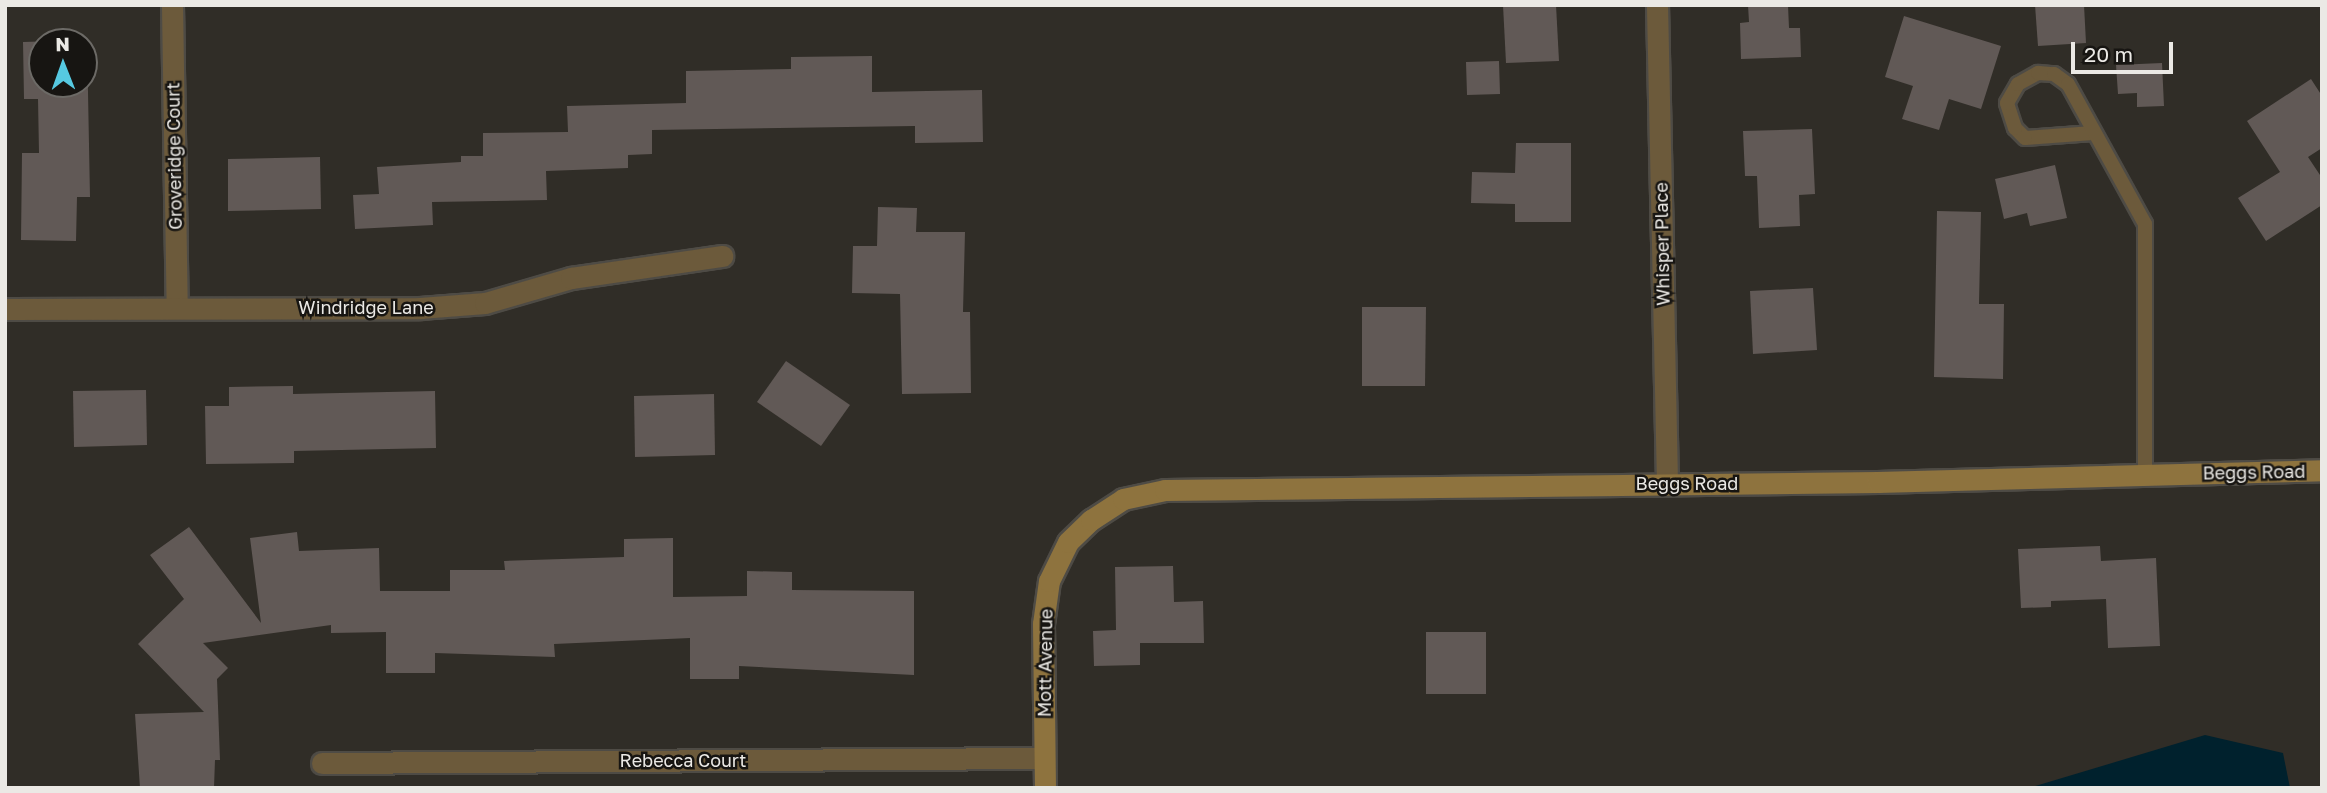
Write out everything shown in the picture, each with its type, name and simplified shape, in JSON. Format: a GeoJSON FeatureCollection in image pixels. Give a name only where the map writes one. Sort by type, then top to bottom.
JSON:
{"type":"FeatureCollection","features":[{"type":"Feature","properties":{"kind":"street","name":"Groveridge Court"},"geometry":{"type":"LineString","coordinates":[[172,5],[177,307]]}},
{"type":"Feature","properties":{"kind":"street","name":"Whisper Place"},"geometry":{"type":"LineString","coordinates":[[1657,5],[1667,483]]}},
{"type":"Feature","properties":{"kind":"street","name":"Windridge Lane"},"geometry":{"type":"LineString","coordinates":[[5,309],[419,308],[485,303],[570,278],[722,256]]}},
{"type":"Feature","properties":{"kind":"street","name":"Beggs Road"},"geometry":{"type":"LineString","coordinates":[[1068,542],[1091,520],[1123,499],[1165,490],[2322,470]]}},
{"type":"Feature","properties":{"kind":"street","name":"Mott Avenue"},"geometry":{"type":"LineString","coordinates":[[1045,788],[1043,624],[1049,581],[1068,542]]}},
{"type":"Feature","properties":{"kind":"street","name":"Rebecca Court"},"geometry":{"type":"LineString","coordinates":[[322,763],[1044,758]]}},
{"type":"Feature","properties":{"kind":"lane"},"geometry":{"type":"LineString","coordinates":[[2093,133],[2025,138],[2015,128],[2007,103],[2018,84],[2038,73],[2054,74],[2068,83],[2093,133],[2113,160],[2146,234],[2145,475]]}},
{"type":"Feature","properties":{"kind":"water"},"geometry":{"type":"Polygon","coordinates":[[[2205,735],[2283,753],[2290,788],[2029,788],[2205,735]]]}},
{"type":"Feature","properties":{"kind":"building"},"geometry":{"type":"Polygon","coordinates":[[[1503,5],[1556,5],[1559,61],[1506,63],[1503,5]]]}},
{"type":"Feature","properties":{"kind":"building"},"geometry":{"type":"Polygon","coordinates":[[[1748,5],[1788,5],[1789,28],[1800,28],[1801,57],[1741,59],[1740,23],[1749,22],[1748,5]]]}},
{"type":"Feature","properties":{"kind":"building"},"geometry":{"type":"Polygon","coordinates":[[[2035,5],[2084,5],[2086,43],[2038,46],[2035,5]]]}},
{"type":"Feature","properties":{"kind":"building"},"geometry":{"type":"Polygon","coordinates":[[[1904,16],[2001,46],[1981,109],[1949,99],[1939,130],[1902,119],[1913,86],[1885,77],[1904,16]]]}},
{"type":"Feature","properties":{"kind":"building"},"geometry":{"type":"Polygon","coordinates":[[[23,42],[28,42],[28,98],[88,98],[90,197],[77,197],[76,241],[21,240],[22,153],[39,153],[38,99],[24,99],[23,42]]]}},
{"type":"Feature","properties":{"kind":"building"},"geometry":{"type":"Polygon","coordinates":[[[872,56],[872,92],[982,90],[983,142],[915,143],[915,126],[652,130],[652,154],[628,155],[628,168],[546,171],[547,200],[432,202],[433,225],[355,229],[353,195],[379,194],[377,167],[461,162],[461,156],[483,156],[483,133],[568,132],[567,106],[686,103],[686,71],[791,69],[791,57],[872,56]]]}},
{"type":"Feature","properties":{"kind":"building"},"geometry":{"type":"Polygon","coordinates":[[[1499,61],[1500,94],[1467,95],[1466,62],[1499,61]]]}},
{"type":"Feature","properties":{"kind":"building"},"geometry":{"type":"Polygon","coordinates":[[[2162,63],[2164,106],[2137,107],[2137,93],[2118,94],[2116,65],[2162,63]]]}},
{"type":"Feature","properties":{"kind":"building"},"geometry":{"type":"Polygon","coordinates":[[[2311,79],[2322,96],[2322,148],[2308,157],[2322,178],[2322,205],[2266,241],[2238,198],[2280,172],[2247,121],[2311,79]]]}},
{"type":"Feature","properties":{"kind":"building"},"geometry":{"type":"Polygon","coordinates":[[[1812,129],[1815,194],[1799,195],[1800,226],[1759,228],[1757,176],[1745,176],[1743,131],[1812,129]]]}},
{"type":"Feature","properties":{"kind":"building"},"geometry":{"type":"Polygon","coordinates":[[[1516,143],[1571,143],[1571,222],[1515,222],[1515,204],[1471,203],[1472,172],[1515,173],[1516,143]]]}},
{"type":"Feature","properties":{"kind":"building"},"geometry":{"type":"Polygon","coordinates":[[[320,157],[321,209],[228,211],[228,159],[320,157]]]}},
{"type":"Feature","properties":{"kind":"building"},"geometry":{"type":"Polygon","coordinates":[[[2055,165],[2067,218],[2030,226],[2027,213],[2004,219],[1995,179],[2055,165]]]}},
{"type":"Feature","properties":{"kind":"building"},"geometry":{"type":"Polygon","coordinates":[[[878,207],[917,208],[916,232],[965,232],[963,312],[970,312],[971,393],[902,394],[900,294],[852,293],[853,246],[877,246],[878,207]]]}},
{"type":"Feature","properties":{"kind":"building"},"geometry":{"type":"Polygon","coordinates":[[[1937,211],[1981,212],[1979,304],[2004,304],[2003,379],[1934,377],[1937,211]]]}},
{"type":"Feature","properties":{"kind":"building"},"geometry":{"type":"Polygon","coordinates":[[[1813,288],[1817,350],[1753,354],[1750,291],[1813,288]]]}},
{"type":"Feature","properties":{"kind":"building"},"geometry":{"type":"Polygon","coordinates":[[[1362,307],[1426,307],[1425,386],[1362,386],[1362,307]]]}},
{"type":"Feature","properties":{"kind":"building"},"geometry":{"type":"Polygon","coordinates":[[[786,361],[850,405],[821,446],[757,402],[786,361]]]}},
{"type":"Feature","properties":{"kind":"building"},"geometry":{"type":"Polygon","coordinates":[[[293,386],[293,394],[435,391],[436,448],[294,451],[294,463],[206,464],[205,406],[229,406],[229,387],[293,386]]]}},
{"type":"Feature","properties":{"kind":"building"},"geometry":{"type":"Polygon","coordinates":[[[146,390],[147,445],[74,447],[73,391],[146,390]]]}},
{"type":"Feature","properties":{"kind":"building"},"geometry":{"type":"Polygon","coordinates":[[[714,394],[715,455],[635,457],[634,396],[714,394]]]}},
{"type":"Feature","properties":{"kind":"building"},"geometry":{"type":"Polygon","coordinates":[[[189,527],[261,623],[250,538],[297,532],[299,551],[379,548],[380,591],[450,591],[450,570],[505,570],[504,561],[624,557],[624,539],[673,538],[673,597],[747,596],[747,571],[792,572],[792,590],[914,591],[914,675],[739,666],[739,679],[690,679],[690,638],[554,644],[555,657],[435,653],[435,673],[386,673],[386,632],[331,633],[331,625],[203,643],[228,668],[217,679],[220,760],[215,760],[214,788],[140,788],[135,714],[204,712],[138,644],[184,599],[150,555],[189,527]]]}},
{"type":"Feature","properties":{"kind":"building"},"geometry":{"type":"Polygon","coordinates":[[[2100,546],[2101,561],[2156,558],[2160,646],[2108,648],[2106,599],[2051,601],[2051,607],[2021,608],[2018,549],[2100,546]]]}},
{"type":"Feature","properties":{"kind":"building"},"geometry":{"type":"Polygon","coordinates":[[[1173,566],[1174,602],[1203,601],[1204,643],[1140,643],[1140,665],[1094,666],[1093,631],[1116,630],[1115,567],[1173,566]]]}},
{"type":"Feature","properties":{"kind":"building"},"geometry":{"type":"Polygon","coordinates":[[[1426,632],[1486,632],[1486,694],[1426,694],[1426,632]]]}}]}
